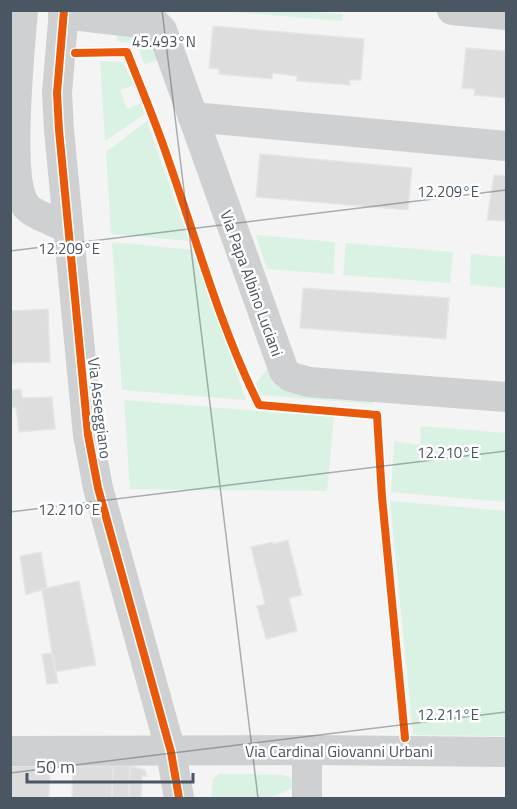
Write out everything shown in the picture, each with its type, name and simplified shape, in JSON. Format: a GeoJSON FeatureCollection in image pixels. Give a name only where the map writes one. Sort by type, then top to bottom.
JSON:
{"type":"FeatureCollection","features":[{"type":"Feature","properties":{"kind":"street"},"geometry":{"type":"LineString","coordinates":[[22,10],[16,120],[18,190],[27,208],[67,228]]}},
{"type":"Feature","properties":{"kind":"street"},"geometry":{"type":"LineString","coordinates":[[452,10],[507,15]]}},
{"type":"Feature","properties":{"kind":"street","name":"Via Asseggiano"},"geometry":{"type":"LineString","coordinates":[[63,12],[57,93],[67,228],[88,435],[98,488],[171,752],[179,798]]}},
{"type":"Feature","properties":{"kind":"street","name":"Via Papa Albino Luciani"},"geometry":{"type":"LineString","coordinates":[[63,12],[157,25],[162,30],[284,371],[291,377],[309,382],[507,397]]}},
{"type":"Feature","properties":{"kind":"street"},"geometry":{"type":"LineString","coordinates":[[193,117],[507,146]]}},
{"type":"Feature","properties":{"kind":"street"},"geometry":{"type":"LineString","coordinates":[[307,750],[308,798]]}},
{"type":"Feature","properties":{"kind":"street","name":"Via Cardinal Giovanni Urbani"},"geometry":{"type":"LineString","coordinates":[[10,751],[507,752]]}},
{"type":"Feature","properties":{"kind":"green space"},"geometry":{"type":"Polygon","coordinates":[[[222,11],[300,11],[343,14],[342,21],[222,11]]]}},
{"type":"Feature","properties":{"kind":"green space"},"geometry":{"type":"Polygon","coordinates":[[[117,31],[148,34],[162,59],[144,64],[137,44],[117,41],[117,31]]]}},
{"type":"Feature","properties":{"kind":"green space"},"geometry":{"type":"Polygon","coordinates":[[[100,61],[123,62],[134,85],[120,90],[127,109],[141,103],[145,114],[105,141],[100,61]]]}},
{"type":"Feature","properties":{"kind":"green space"},"geometry":{"type":"Polygon","coordinates":[[[147,121],[189,241],[111,234],[106,152],[147,121]]]}},
{"type":"Feature","properties":{"kind":"green space"},"geometry":{"type":"Polygon","coordinates":[[[256,235],[335,242],[334,274],[267,269],[256,235]]]}},
{"type":"Feature","properties":{"kind":"green space"},"geometry":{"type":"Polygon","coordinates":[[[112,242],[193,250],[246,400],[122,390],[112,242]]]}},
{"type":"Feature","properties":{"kind":"green space"},"geometry":{"type":"Polygon","coordinates":[[[346,243],[453,252],[450,283],[343,275],[346,243]]]}},
{"type":"Feature","properties":{"kind":"green space"},"geometry":{"type":"Polygon","coordinates":[[[471,254],[506,257],[506,288],[470,285],[471,254]]]}},
{"type":"Feature","properties":{"kind":"green space"},"geometry":{"type":"Polygon","coordinates":[[[270,365],[373,398],[373,404],[260,395],[256,383],[270,365]]]}},
{"type":"Feature","properties":{"kind":"green space"},"geometry":{"type":"Polygon","coordinates":[[[124,400],[334,417],[327,491],[130,489],[124,400]]]}},
{"type":"Feature","properties":{"kind":"green space"},"geometry":{"type":"Polygon","coordinates":[[[421,426],[506,433],[506,502],[391,492],[394,441],[420,445],[421,426]]]}},
{"type":"Feature","properties":{"kind":"green space"},"geometry":{"type":"Polygon","coordinates":[[[390,501],[506,511],[506,736],[413,735],[390,501]]]}},
{"type":"Feature","properties":{"kind":"green space"},"geometry":{"type":"Polygon","coordinates":[[[218,774],[285,775],[291,778],[293,788],[269,798],[211,798],[213,780],[218,774]]]}},
{"type":"Feature","properties":{"kind":"building"},"geometry":{"type":"Polygon","coordinates":[[[213,26],[364,39],[361,80],[350,80],[350,85],[297,81],[297,76],[273,73],[272,79],[219,74],[219,69],[209,68],[213,26]]]}},
{"type":"Feature","properties":{"kind":"building"},"geometry":{"type":"Polygon","coordinates":[[[466,48],[506,51],[506,98],[474,95],[475,89],[462,88],[466,48]]]}},
{"type":"Feature","properties":{"kind":"building"},"geometry":{"type":"Polygon","coordinates":[[[260,154],[412,168],[408,210],[256,197],[260,154]]]}},
{"type":"Feature","properties":{"kind":"building"},"geometry":{"type":"Polygon","coordinates":[[[494,175],[506,176],[506,221],[487,220],[494,175]]]}},
{"type":"Feature","properties":{"kind":"building"},"geometry":{"type":"Polygon","coordinates":[[[303,288],[449,298],[446,339],[300,328],[303,288]]]}},
{"type":"Feature","properties":{"kind":"building"},"geometry":{"type":"Polygon","coordinates":[[[48,309],[50,362],[10,363],[10,311],[48,309]]]}},
{"type":"Feature","properties":{"kind":"building"},"geometry":{"type":"Polygon","coordinates":[[[21,389],[22,398],[52,397],[55,429],[19,432],[16,407],[10,408],[10,390],[21,389]]]}},
{"type":"Feature","properties":{"kind":"building"},"geometry":{"type":"Polygon","coordinates":[[[288,540],[302,595],[289,598],[297,631],[266,639],[257,606],[265,604],[251,547],[288,540]]]}},
{"type":"Feature","properties":{"kind":"building"},"geometry":{"type":"Polygon","coordinates":[[[41,552],[47,588],[26,595],[20,556],[41,552]]]}},
{"type":"Feature","properties":{"kind":"building"},"geometry":{"type":"Polygon","coordinates":[[[79,581],[96,665],[55,672],[42,589],[79,581]]]}},
{"type":"Feature","properties":{"kind":"building"},"geometry":{"type":"Polygon","coordinates":[[[52,653],[58,683],[47,684],[42,654],[52,653]]]}},
{"type":"Feature","properties":{"kind":"building"},"geometry":{"type":"Polygon","coordinates":[[[10,766],[50,766],[49,798],[10,798],[10,766]]]}},
{"type":"Feature","properties":{"kind":"building"},"geometry":{"type":"Polygon","coordinates":[[[73,766],[113,766],[112,798],[72,798],[73,766]]]}},
{"type":"Feature","properties":{"kind":"building"},"geometry":{"type":"Polygon","coordinates":[[[113,766],[130,766],[129,798],[112,798],[113,766]]]}},
{"type":"Feature","properties":{"kind":"building"},"geometry":{"type":"Polygon","coordinates":[[[130,766],[145,770],[147,776],[142,776],[141,798],[129,798],[130,766]]]}},
{"type":"Feature","properties":{"kind":"cycle path"},"geometry":{"type":"LineString","coordinates":[[64,10],[57,93],[59,130],[88,435],[98,488],[171,752],[179,798]]}},
{"type":"Feature","properties":{"kind":"cycle path"},"geometry":{"type":"LineString","coordinates":[[75,53],[127,52],[163,146],[232,345],[259,405],[377,415],[382,497],[405,738]]}}]}
